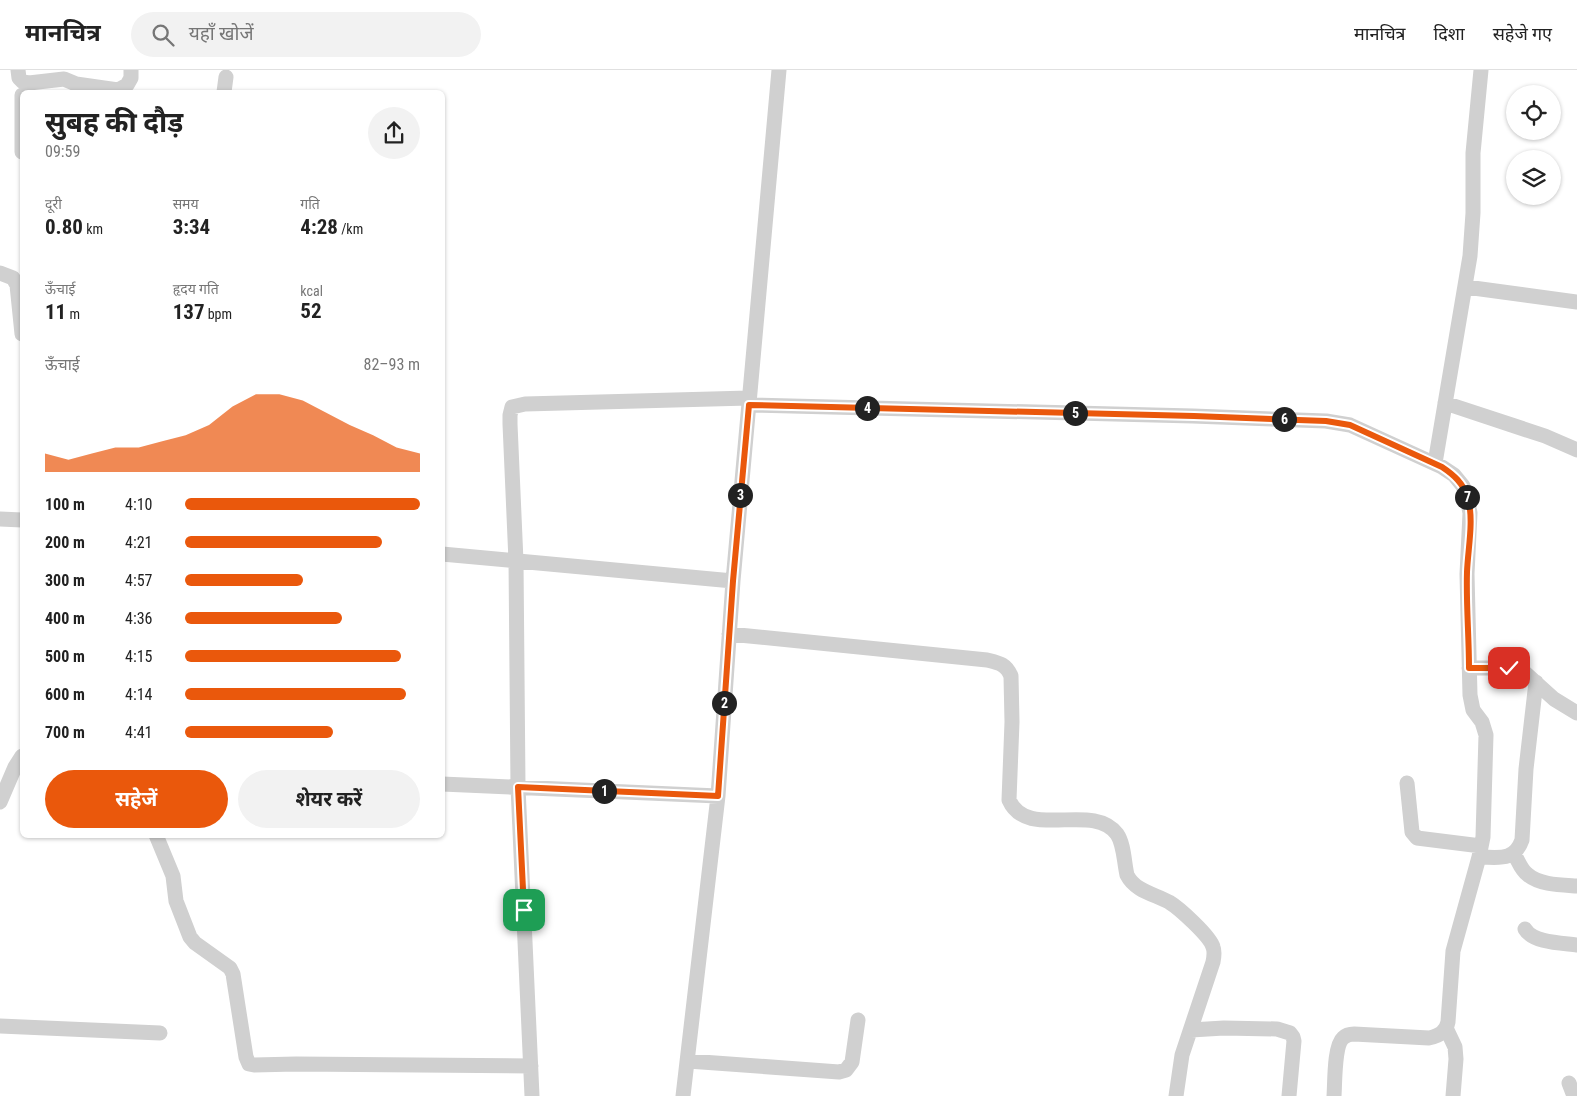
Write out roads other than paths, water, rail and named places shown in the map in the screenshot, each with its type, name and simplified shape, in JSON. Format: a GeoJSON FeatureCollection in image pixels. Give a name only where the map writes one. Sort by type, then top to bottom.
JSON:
{"type":"FeatureCollection","features":[{"type":"Feature","properties":{"kind":"street"},"geometry":{"type":"LineString","coordinates":[[22,85],[64,79],[76,84],[123,90],[131,78],[131,70]]}},
{"type":"Feature","properties":{"kind":"street"},"geometry":{"type":"LineString","coordinates":[[683,1096],[718,796],[733,581],[779,70]]}},
{"type":"Feature","properties":{"kind":"street"},"geometry":{"type":"LineString","coordinates":[[1435,463],[1470,256],[1473,213],[1473,153],[1481,70]]}},
{"type":"Feature","properties":{"kind":"street"},"geometry":{"type":"LineString","coordinates":[[224,90],[226,77]]}},
{"type":"Feature","properties":{"kind":"street"},"geometry":{"type":"LineString","coordinates":[[0,273],[13,278],[18,285],[20,310]]}},
{"type":"Feature","properties":{"kind":"street"},"geometry":{"type":"LineString","coordinates":[[1466,287],[1577,302]]}},
{"type":"Feature","properties":{"kind":"street"},"geometry":{"type":"LineString","coordinates":[[532,1096],[518,787],[516,561],[510,415],[512,407],[524,404],[749,401],[1326,421],[1350,425],[1435,463],[1454,475],[1463,486],[1468,498],[1470,512],[1467,574],[1471,704],[1482,722],[1486,735],[1483,826],[1480,852],[1453,951],[1446,1028],[1455,1047],[1453,1096]]}},
{"type":"Feature","properties":{"kind":"street"},"geometry":{"type":"LineString","coordinates":[[1446,403],[1545,436],[1577,450]]}},
{"type":"Feature","properties":{"kind":"street"},"geometry":{"type":"LineString","coordinates":[[0,519],[20,520]]}},
{"type":"Feature","properties":{"kind":"street"},"geometry":{"type":"LineString","coordinates":[[445,554],[733,581]]}},
{"type":"Feature","properties":{"kind":"street"},"geometry":{"type":"LineString","coordinates":[[729,634],[987,660],[1004,664],[1011,676],[1012,722],[1009,800],[1012,807],[1020,813],[1037,820],[1094,821],[1112,828],[1118,835],[1126,875],[1129,880],[1140,889],[1175,906],[1210,939],[1214,953],[1213,962],[1182,1055],[1176,1096]]}},
{"type":"Feature","properties":{"kind":"street"},"geometry":{"type":"LineString","coordinates":[[1469,668],[1515,669],[1528,675],[1554,699],[1577,713]]}},
{"type":"Feature","properties":{"kind":"street"},"geometry":{"type":"LineString","coordinates":[[1407,782],[1412,832],[1417,838],[1480,852],[1508,856],[1514,854],[1519,849],[1522,840],[1526,769],[1536,682]]}},
{"type":"Feature","properties":{"kind":"street"},"geometry":{"type":"LineString","coordinates":[[0,802],[20,759]]}},
{"type":"Feature","properties":{"kind":"street"},"geometry":{"type":"LineString","coordinates":[[445,784],[718,796]]}},
{"type":"Feature","properties":{"kind":"street"},"geometry":{"type":"LineString","coordinates":[[157,838],[173,876],[176,901],[190,937],[195,943],[230,968],[233,974],[245,1052],[249,1064],[531,1066]]}},
{"type":"Feature","properties":{"kind":"street"},"geometry":{"type":"LineString","coordinates":[[1514,854],[1526,874],[1535,879],[1577,886]]}},
{"type":"Feature","properties":{"kind":"street"},"geometry":{"type":"LineString","coordinates":[[1525,930],[1527,934],[1533,937],[1551,942],[1577,945]]}},
{"type":"Feature","properties":{"kind":"street"},"geometry":{"type":"LineString","coordinates":[[688,1061],[839,1072],[846,1070],[852,1062],[858,1020]]}},
{"type":"Feature","properties":{"kind":"street"},"geometry":{"type":"LineString","coordinates":[[0,1026],[160,1032]]}},
{"type":"Feature","properties":{"kind":"street"},"geometry":{"type":"LineString","coordinates":[[1191,1030],[1224,1028],[1278,1029],[1290,1033],[1294,1041],[1289,1096]]}},
{"type":"Feature","properties":{"kind":"street"},"geometry":{"type":"LineString","coordinates":[[1334,1096],[1337,1052],[1345,1036],[1354,1034],[1429,1038],[1440,1034],[1446,1028]]}}]}
